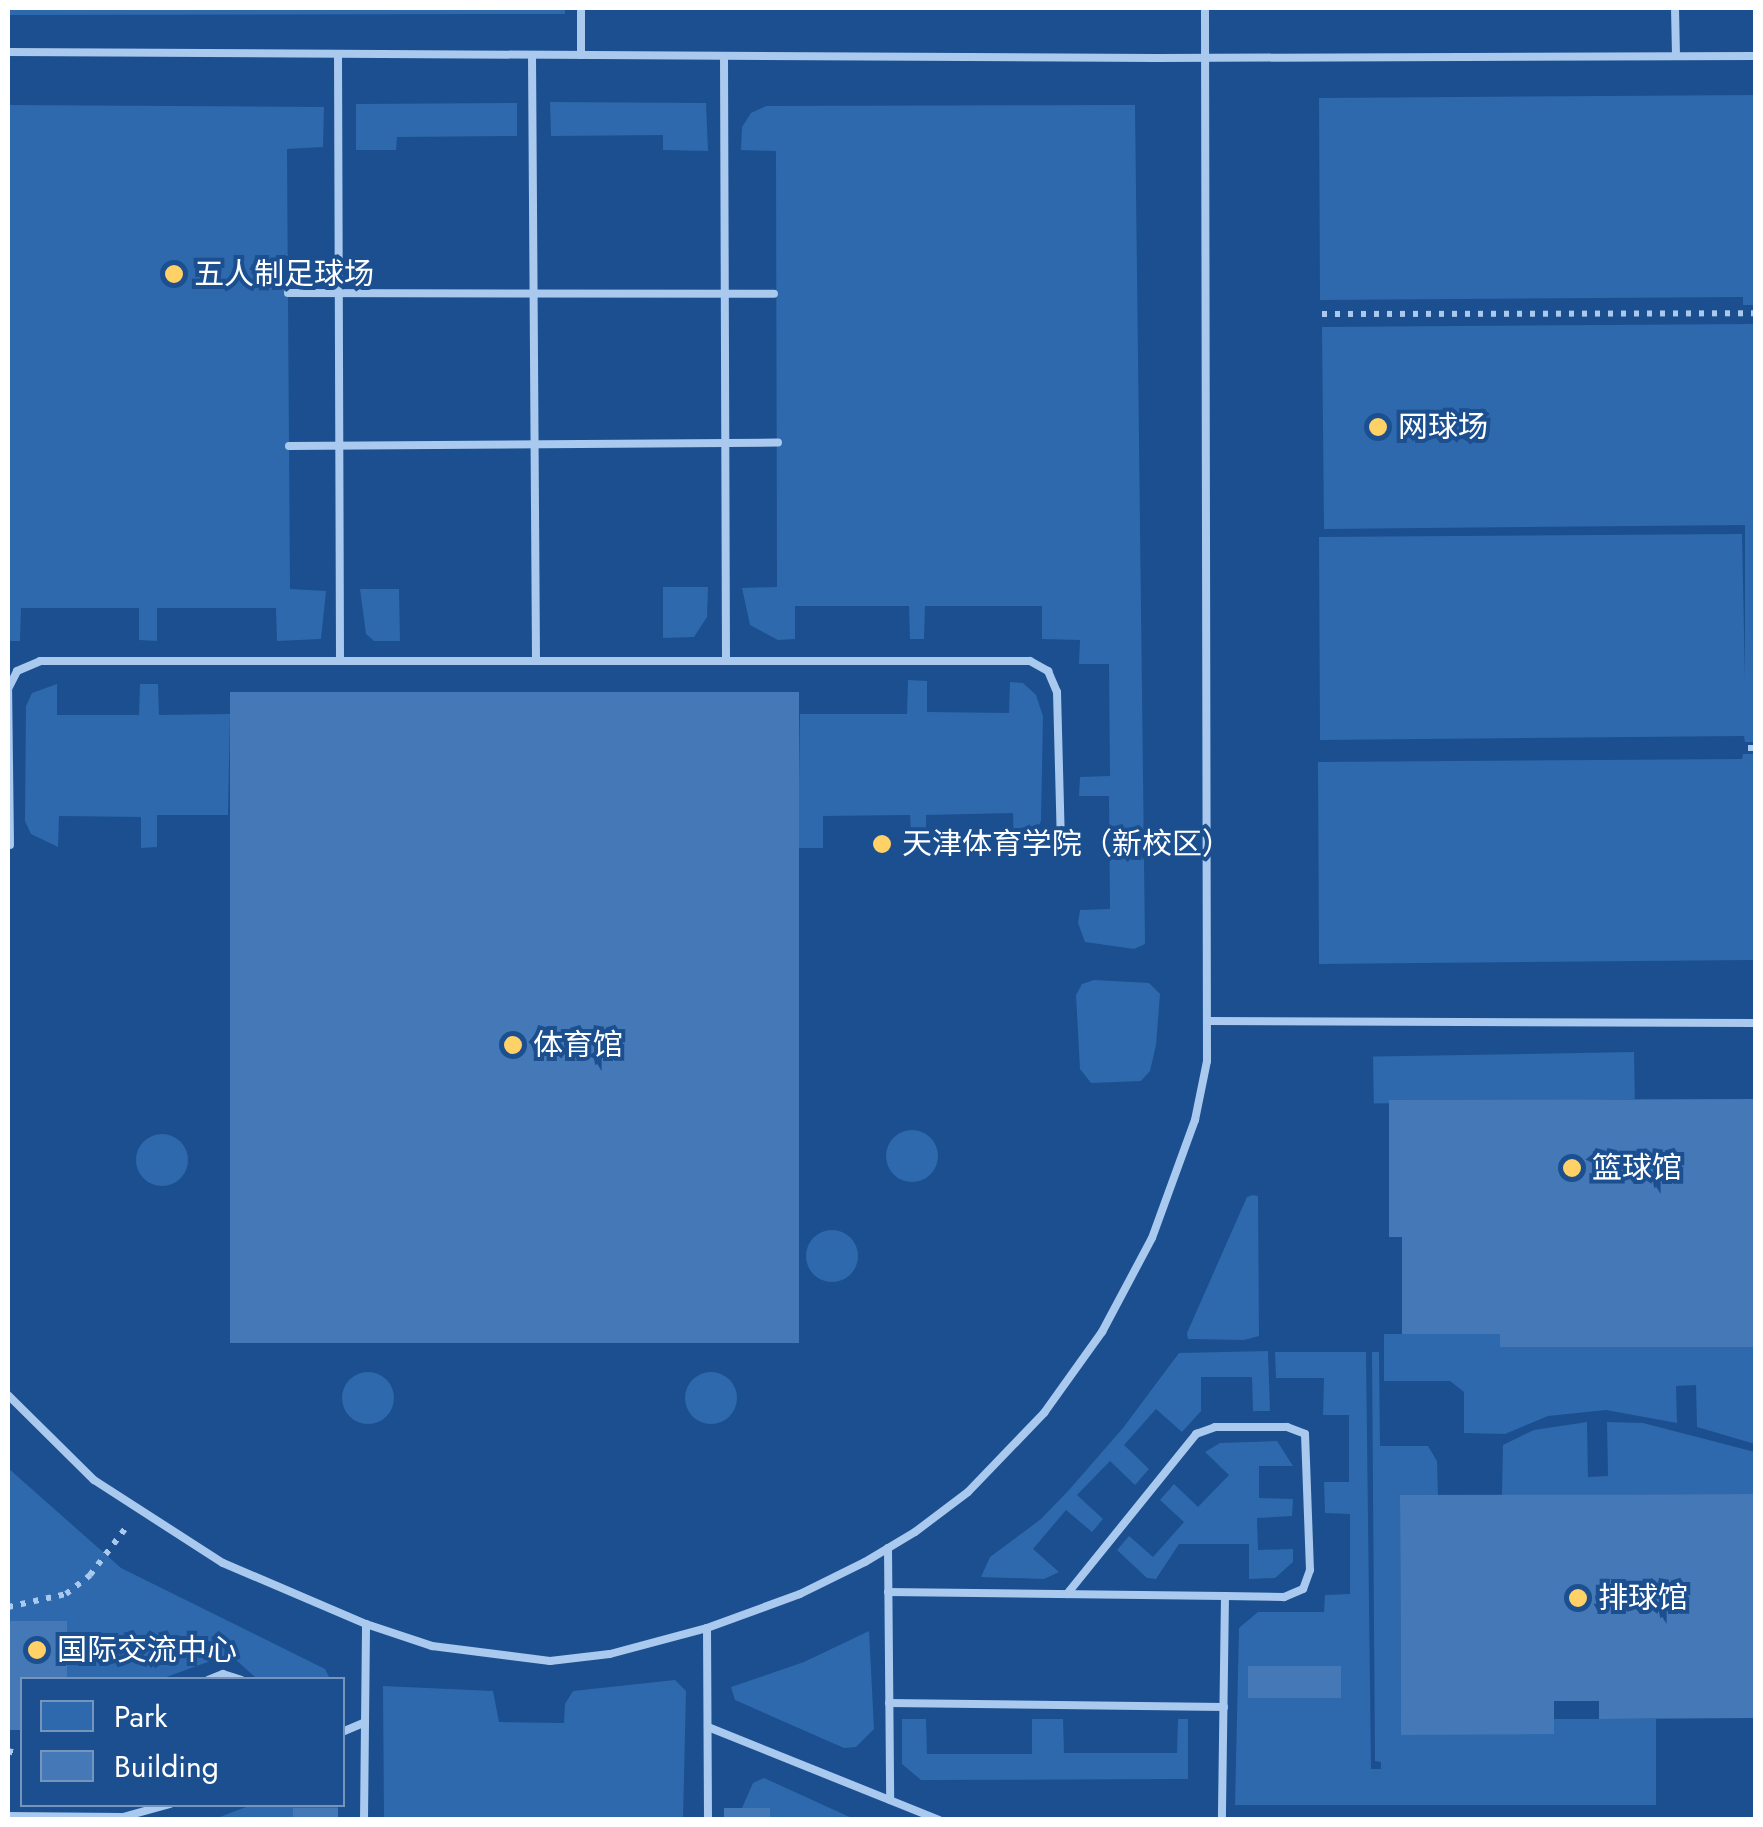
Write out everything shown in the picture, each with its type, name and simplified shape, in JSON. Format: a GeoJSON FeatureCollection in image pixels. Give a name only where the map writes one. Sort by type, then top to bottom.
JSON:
{"type":"FeatureCollection","features":[{"type":"Feature","properties":{"kind":"lane"},"geometry":{"type":"LineString","coordinates":[[580,8],[580,54]]}},
{"type":"Feature","properties":{"kind":"lane"},"geometry":{"type":"LineString","coordinates":[[8,1395],[94,1480],[138,1512],[224,1563],[366,1624],[432,1646],[550,1660],[610,1654],[707,1628],[800,1594],[888,1548],[968,1492],[1044,1413],[1102,1332],[1152,1238],[1176,1176],[1204,1076],[1209,1020],[1205,8]]}},
{"type":"Feature","properties":{"kind":"lane"},"geometry":{"type":"LineString","coordinates":[[1675,8],[1676,56]]}},
{"type":"Feature","properties":{"kind":"lane"},"geometry":{"type":"LineString","coordinates":[[8,52],[1205,58],[1756,56]]}},
{"type":"Feature","properties":{"kind":"lane"},"geometry":{"type":"LineString","coordinates":[[338,54],[340,661]]}},
{"type":"Feature","properties":{"kind":"lane"},"geometry":{"type":"LineString","coordinates":[[532,54],[536,661]]}},
{"type":"Feature","properties":{"kind":"lane"},"geometry":{"type":"LineString","coordinates":[[724,56],[726,661]]}},
{"type":"Feature","properties":{"kind":"lane"},"geometry":{"type":"LineString","coordinates":[[288,294],[774,294]]}},
{"type":"Feature","properties":{"kind":"lane"},"geometry":{"type":"LineString","coordinates":[[289,446],[778,443]]}},
{"type":"Feature","properties":{"kind":"lane"},"geometry":{"type":"LineString","coordinates":[[10,845],[8,689],[16,671],[40,661],[1030,661],[1048,671],[1057,692],[1062,844]]}},
{"type":"Feature","properties":{"kind":"lane"},"geometry":{"type":"LineString","coordinates":[[1209,1020],[1756,1023]]}},
{"type":"Feature","properties":{"kind":"lane"},"geometry":{"type":"LineString","coordinates":[[888,1592],[1284,1598],[1303,1589],[1310,1570],[1304,1434],[1287,1427],[1215,1427],[1196,1434],[1067,1594]]}},
{"type":"Feature","properties":{"kind":"lane"},"geometry":{"type":"LineString","coordinates":[[888,1548],[890,1800]]}},
{"type":"Feature","properties":{"kind":"lane"},"geometry":{"type":"LineString","coordinates":[[1222,1820],[1225,1596]]}},
{"type":"Feature","properties":{"kind":"lane"},"geometry":{"type":"LineString","coordinates":[[364,1820],[366,1624]]}},
{"type":"Feature","properties":{"kind":"lane"},"geometry":{"type":"LineString","coordinates":[[707,1628],[708,1820]]}},
{"type":"Feature","properties":{"kind":"lane"},"geometry":{"type":"LineString","coordinates":[[890,1702],[1224,1707]]}},
{"type":"Feature","properties":{"kind":"lane"},"geometry":{"type":"LineString","coordinates":[[345,1731],[364,1722]]}},
{"type":"Feature","properties":{"kind":"lane"},"geometry":{"type":"LineString","coordinates":[[708,1727],[939,1820]]}},
{"type":"Feature","properties":{"kind":"lane"},"geometry":{"type":"LineString","coordinates":[[113,1817],[114,1807]]}},
{"type":"Feature","properties":{"kind":"lane"},"geometry":{"type":"LineString","coordinates":[[8,1816],[113,1817],[157,1807]]}},
{"type":"Feature","properties":{"kind":"path"},"geometry":{"type":"LineString","coordinates":[[1322,314],[1756,313]]}},
{"type":"Feature","properties":{"kind":"path"},"geometry":{"type":"LineString","coordinates":[[8,1607],[66,1594],[90,1575],[138,1512]]}},
{"type":"Feature","properties":{"kind":"green space"},"geometry":{"type":"Polygon","coordinates":[[[8,8],[565,8],[565,14],[8,15],[8,8]]]}},
{"type":"Feature","properties":{"kind":"green space"},"geometry":{"type":"Polygon","coordinates":[[[1755,95],[1755,305],[1743,305],[1743,297],[1320,300],[1319,98],[1755,95]]]}},
{"type":"Feature","properties":{"kind":"green space"},"geometry":{"type":"Polygon","coordinates":[[[550,102],[706,103],[708,151],[663,150],[663,135],[551,136],[550,102]]]}},
{"type":"Feature","properties":{"kind":"green space"},"geometry":{"type":"Polygon","coordinates":[[[517,103],[517,136],[397,137],[396,150],[356,150],[356,104],[517,103]]]}},
{"type":"Feature","properties":{"kind":"green space"},"geometry":{"type":"Polygon","coordinates":[[[8,105],[324,107],[323,147],[287,149],[290,589],[326,591],[321,639],[277,641],[276,608],[157,608],[157,641],[139,640],[139,608],[21,608],[20,641],[8,641],[8,105]]]}},
{"type":"Feature","properties":{"kind":"green space"},"geometry":{"type":"Polygon","coordinates":[[[1135,105],[1145,944],[1134,949],[1085,942],[1078,923],[1080,910],[1110,909],[1109,796],[1079,796],[1080,777],[1110,776],[1109,664],[1079,664],[1080,640],[1042,639],[1042,606],[925,606],[924,639],[910,639],[909,606],[795,606],[795,639],[778,640],[750,625],[742,588],[777,587],[776,151],[741,150],[742,127],[751,113],[766,106],[1135,105]]]}},
{"type":"Feature","properties":{"kind":"green space"},"geometry":{"type":"Polygon","coordinates":[[[1755,324],[1755,742],[1745,742],[1744,736],[1320,740],[1319,537],[1742,534],[1745,681],[1745,525],[1324,529],[1322,327],[1755,324]]]}},
{"type":"Feature","properties":{"kind":"green space"},"geometry":{"type":"Polygon","coordinates":[[[663,587],[708,587],[707,617],[694,637],[663,638],[663,587]]]}},
{"type":"Feature","properties":{"kind":"green space"},"geometry":{"type":"Polygon","coordinates":[[[360,589],[399,589],[400,641],[374,641],[366,634],[360,589]]]}},
{"type":"Feature","properties":{"kind":"green space"},"geometry":{"type":"Polygon","coordinates":[[[908,680],[927,681],[927,712],[1009,713],[1010,682],[1023,683],[1036,695],[1043,716],[1041,821],[1036,831],[1014,845],[1013,813],[926,815],[926,846],[912,847],[910,815],[823,816],[823,848],[798,848],[800,714],[907,714],[908,680]]]}},
{"type":"Feature","properties":{"kind":"green space"},"geometry":{"type":"Polygon","coordinates":[[[57,684],[57,715],[139,715],[140,684],[158,684],[159,715],[230,714],[228,815],[157,815],[157,847],[141,848],[141,817],[59,816],[58,847],[31,834],[25,821],[26,706],[32,693],[57,684]]]}},
{"type":"Feature","properties":{"kind":"green space"},"geometry":{"type":"Polygon","coordinates":[[[1743,754],[1755,754],[1755,960],[1319,964],[1318,762],[1742,759],[1743,754]]]}},
{"type":"Feature","properties":{"kind":"green space"},"geometry":{"type":"Polygon","coordinates":[[[1094,980],[1149,983],[1160,994],[1156,1045],[1150,1071],[1141,1081],[1091,1083],[1080,1069],[1076,995],[1082,984],[1094,980]]]}},
{"type":"Feature","properties":{"kind":"green space"},"geometry":{"type":"Polygon","coordinates":[[[1634,1052],[1635,1099],[1374,1104],[1373,1057],[1634,1052]]]}},
{"type":"Feature","properties":{"kind":"green space"},"geometry":{"type":"Polygon","coordinates":[[[912,1130],[931,1137],[938,1156],[931,1175],[912,1182],[893,1175],[886,1156],[893,1137],[912,1130]]]}},
{"type":"Feature","properties":{"kind":"green space"},"geometry":{"type":"Polygon","coordinates":[[[162,1134],[181,1141],[188,1160],[181,1179],[162,1186],[143,1179],[136,1160],[143,1141],[162,1134]]]}},
{"type":"Feature","properties":{"kind":"green space"},"geometry":{"type":"Polygon","coordinates":[[[1258,1196],[1259,1336],[1244,1340],[1188,1339],[1187,1333],[1247,1197],[1258,1196]]]}},
{"type":"Feature","properties":{"kind":"green space"},"geometry":{"type":"Polygon","coordinates":[[[832,1230],[851,1237],[858,1256],[851,1275],[832,1282],[813,1275],[806,1256],[813,1237],[832,1230]]]}},
{"type":"Feature","properties":{"kind":"green space"},"geometry":{"type":"Polygon","coordinates":[[[1384,1334],[1500,1334],[1501,1347],[1755,1347],[1755,1444],[1697,1427],[1696,1385],[1676,1386],[1677,1423],[1606,1410],[1548,1416],[1505,1434],[1464,1433],[1464,1392],[1450,1381],[1384,1381],[1384,1334]]]}},
{"type":"Feature","properties":{"kind":"green space"},"geometry":{"type":"Polygon","coordinates":[[[1268,1351],[1270,1411],[1253,1411],[1252,1377],[1201,1377],[1201,1411],[1182,1432],[1156,1409],[1124,1445],[1149,1469],[1135,1485],[1110,1461],[1077,1495],[1103,1519],[1092,1532],[1066,1510],[1033,1549],[1059,1572],[1044,1579],[981,1577],[990,1557],[1041,1519],[1069,1490],[1123,1428],[1179,1353],[1268,1351]]]}},
{"type":"Feature","properties":{"kind":"green space"},"geometry":{"type":"Polygon","coordinates":[[[1275,1352],[1366,1352],[1371,1769],[1381,1769],[1381,1762],[1375,1761],[1372,1352],[1379,1352],[1380,1446],[1428,1446],[1437,1461],[1438,1495],[1400,1496],[1401,1734],[1554,1734],[1554,1719],[1656,1719],[1656,1805],[1235,1805],[1239,1628],[1258,1612],[1324,1612],[1325,1595],[1350,1594],[1350,1514],[1325,1513],[1324,1482],[1349,1482],[1349,1415],[1323,1415],[1324,1378],[1276,1378],[1275,1352]]]}},
{"type":"Feature","properties":{"kind":"green space"},"geometry":{"type":"Polygon","coordinates":[[[368,1372],[387,1379],[394,1398],[387,1417],[368,1424],[349,1417],[342,1398],[349,1379],[368,1372]]]}},
{"type":"Feature","properties":{"kind":"green space"},"geometry":{"type":"Polygon","coordinates":[[[711,1372],[730,1379],[737,1398],[730,1417],[711,1424],[692,1417],[685,1398],[692,1379],[711,1372]]]}},
{"type":"Feature","properties":{"kind":"green space"},"geometry":{"type":"Polygon","coordinates":[[[1587,1422],[1588,1477],[1608,1476],[1607,1422],[1643,1423],[1755,1452],[1755,1494],[1502,1495],[1503,1445],[1534,1430],[1587,1422]]]}},
{"type":"Feature","properties":{"kind":"green space"},"geometry":{"type":"Polygon","coordinates":[[[1277,1441],[1293,1466],[1259,1466],[1259,1498],[1293,1499],[1292,1516],[1257,1518],[1258,1550],[1293,1549],[1293,1562],[1275,1578],[1249,1579],[1249,1544],[1179,1544],[1156,1579],[1147,1578],[1117,1550],[1129,1536],[1153,1557],[1184,1522],[1160,1500],[1174,1484],[1198,1507],[1229,1475],[1205,1452],[1220,1443],[1277,1441]]]}},
{"type":"Feature","properties":{"kind":"green space"},"geometry":{"type":"Polygon","coordinates":[[[8,1468],[121,1568],[325,1669],[329,1677],[255,1677],[235,1659],[216,1659],[166,1677],[20,1677],[20,1730],[8,1730],[8,1468]]]}},
{"type":"Feature","properties":{"kind":"green space"},"geometry":{"type":"Polygon","coordinates":[[[869,1631],[874,1729],[856,1747],[844,1748],[735,1700],[731,1687],[804,1662],[869,1631]]]}},
{"type":"Feature","properties":{"kind":"green space"},"geometry":{"type":"Polygon","coordinates":[[[675,1680],[686,1691],[683,1819],[384,1819],[383,1686],[493,1691],[499,1722],[564,1723],[565,1704],[573,1691],[675,1680]]]}},
{"type":"Feature","properties":{"kind":"green space"},"geometry":{"type":"Polygon","coordinates":[[[902,1719],[926,1719],[927,1754],[1032,1754],[1032,1719],[1063,1719],[1064,1753],[1177,1753],[1178,1719],[1188,1719],[1188,1779],[921,1780],[902,1764],[902,1719]]]}},
{"type":"Feature","properties":{"kind":"green space"},"geometry":{"type":"Polygon","coordinates":[[[764,1778],[854,1819],[769,1819],[769,1808],[742,1808],[753,1783],[764,1778]]]}},
{"type":"Feature","properties":{"kind":"green space"},"geometry":{"type":"Polygon","coordinates":[[[246,1807],[338,1807],[294,1808],[293,1819],[212,1820],[246,1807]]]}},
{"type":"Feature","properties":{"kind":"building","name":"体育馆"},"geometry":{"type":"Polygon","coordinates":[[[230,692],[799,692],[799,1343],[230,1343],[230,692]]]}},
{"type":"Feature","properties":{"kind":"building","name":"篮球馆"},"geometry":{"type":"Polygon","coordinates":[[[1756,1099],[1756,1347],[1500,1347],[1500,1334],[1402,1334],[1402,1237],[1389,1237],[1389,1100],[1756,1099]]]}},
{"type":"Feature","properties":{"kind":"building","name":"排球馆"},"geometry":{"type":"Polygon","coordinates":[[[1756,1494],[1756,1718],[1599,1719],[1599,1701],[1554,1701],[1554,1734],[1401,1735],[1400,1495],[1756,1494]]]}},
{"type":"Feature","properties":{"kind":"building","name":"国际交流中心"},"geometry":{"type":"Polygon","coordinates":[[[8,1621],[67,1621],[67,1677],[20,1677],[20,1730],[8,1730],[8,1621]]]}},
{"type":"Feature","properties":{"kind":"building"},"geometry":{"type":"Polygon","coordinates":[[[1248,1666],[1341,1666],[1341,1698],[1248,1698],[1248,1666]]]}},
{"type":"Feature","properties":{"kind":"building"},"geometry":{"type":"Polygon","coordinates":[[[293,1808],[338,1808],[338,1820],[293,1820],[293,1808]]]}},
{"type":"Feature","properties":{"kind":"building"},"geometry":{"type":"Polygon","coordinates":[[[724,1808],[770,1808],[770,1820],[724,1820],[724,1808]]]}},
{"type":"Feature","properties":{"kind":"place","name":"五人制足球场"},"geometry":{"type":"Point","coordinates":[174,274]}},
{"type":"Feature","properties":{"kind":"place","name":"网球场"},"geometry":{"type":"Point","coordinates":[1378,427]}},
{"type":"Feature","properties":{"kind":"place","name":"天津体育学院（新校区）"},"geometry":{"type":"Point","coordinates":[882,844]}},
{"type":"Feature","properties":{"kind":"place","name":"体育馆"},"geometry":{"type":"Point","coordinates":[513,1045]}},
{"type":"Feature","properties":{"kind":"place","name":"篮球馆"},"geometry":{"type":"Point","coordinates":[1572,1168]}},
{"type":"Feature","properties":{"kind":"place","name":"排球馆"},"geometry":{"type":"Point","coordinates":[1578,1598]}},
{"type":"Feature","properties":{"kind":"place","name":"国际交流中心"},"geometry":{"type":"Point","coordinates":[37,1650]}}]}
